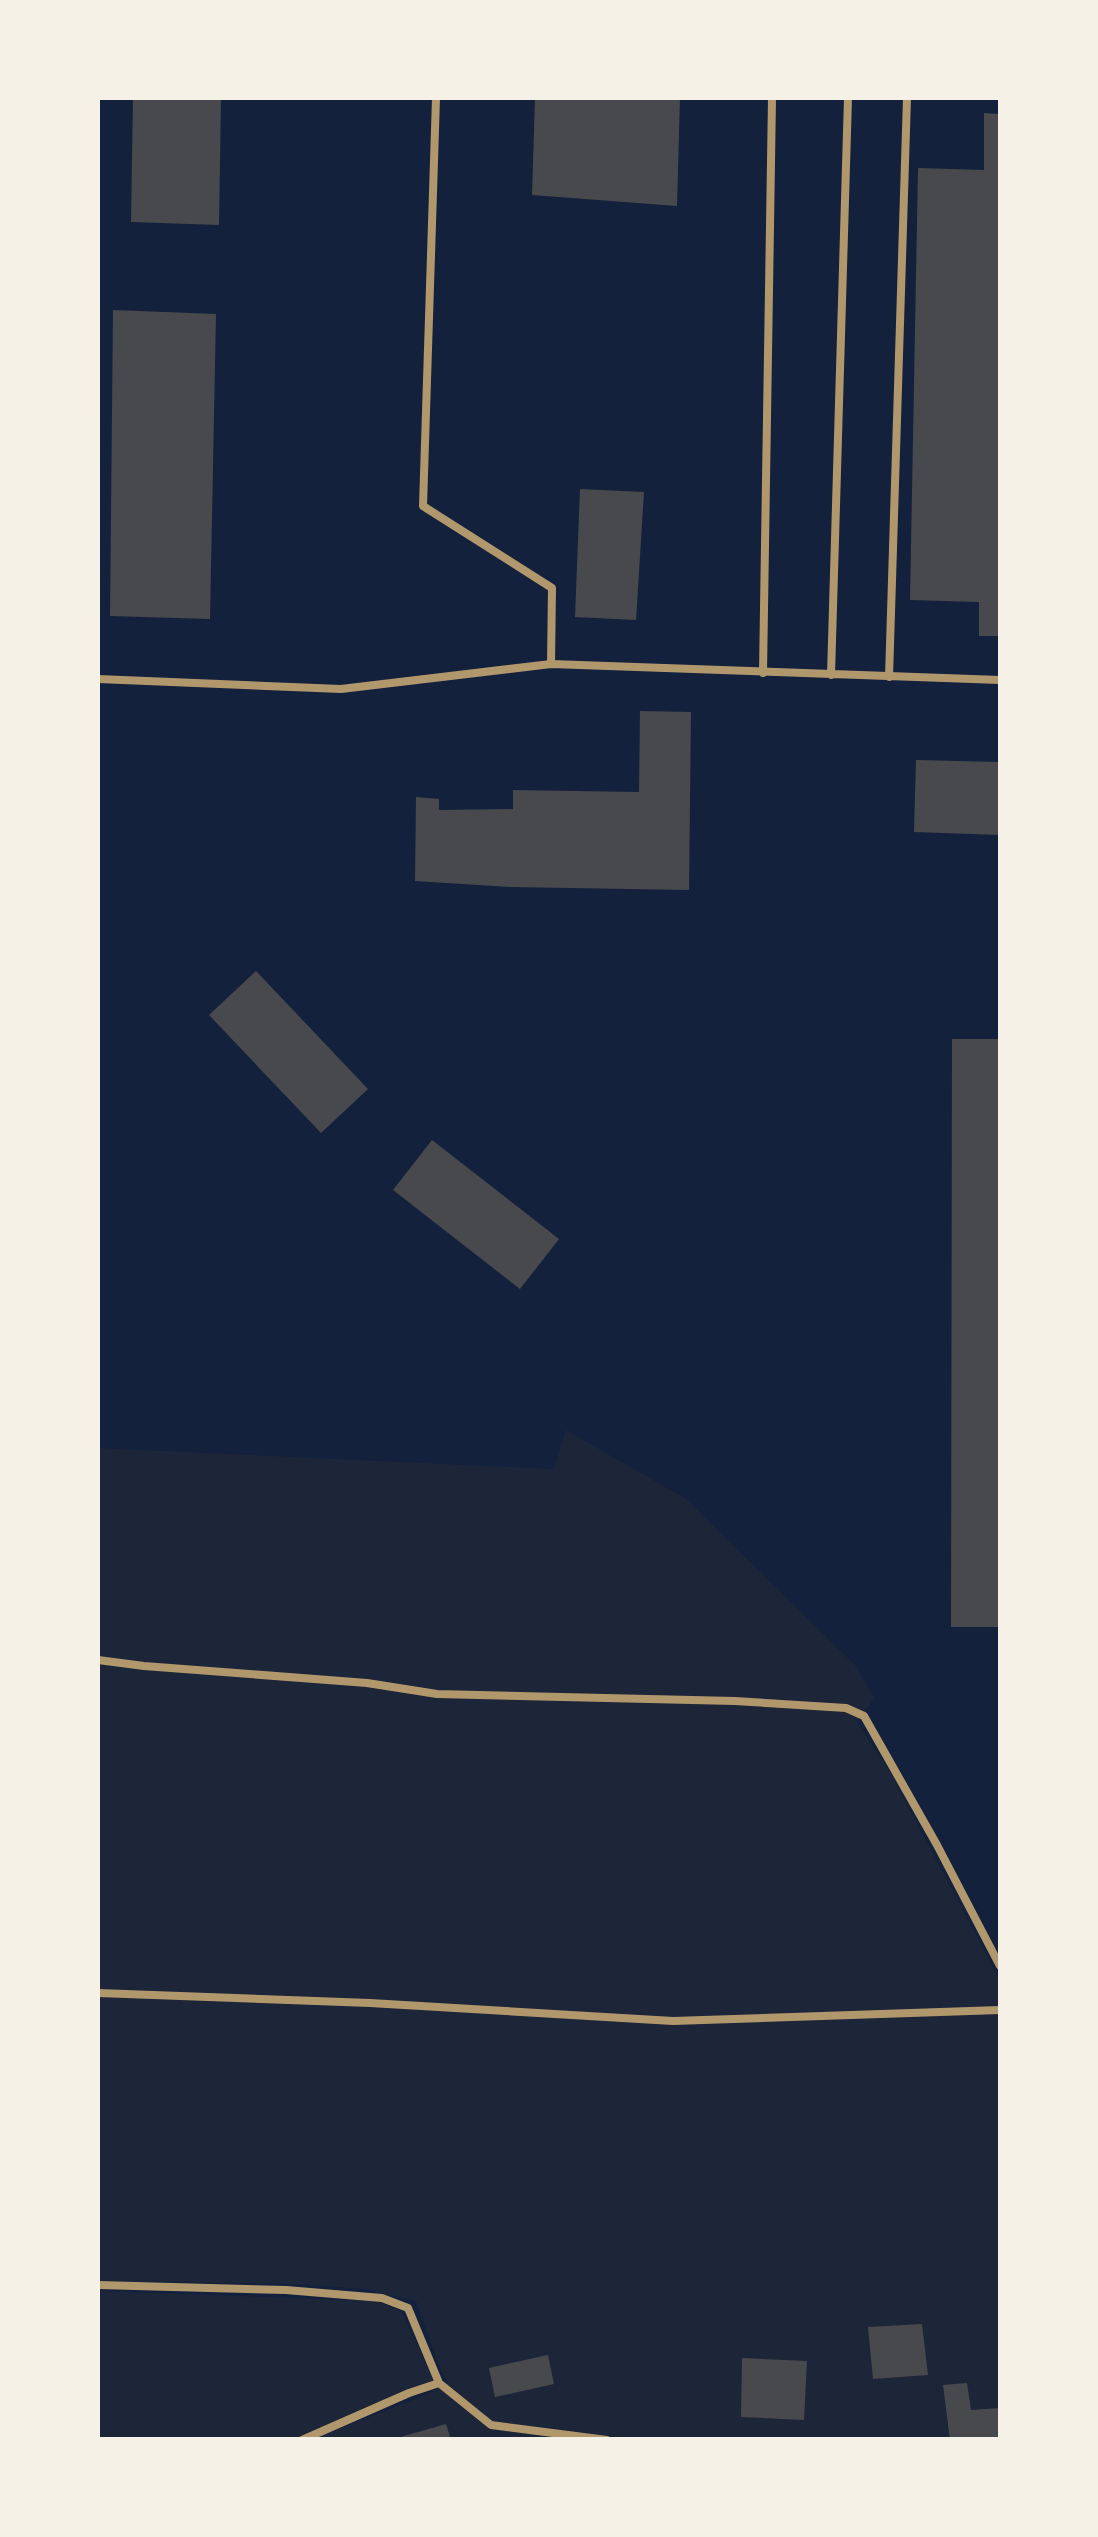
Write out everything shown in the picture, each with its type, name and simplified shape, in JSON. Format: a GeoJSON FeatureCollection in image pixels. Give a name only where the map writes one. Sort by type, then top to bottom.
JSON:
{"type":"FeatureCollection","features":[{"type":"Feature","properties":{"kind":"lane"},"geometry":{"type":"LineString","coordinates":[[436,98],[423,506],[552,588],[550,664]]}},
{"type":"Feature","properties":{"kind":"lane"},"geometry":{"type":"LineString","coordinates":[[763,673],[772,98]]}},
{"type":"Feature","properties":{"kind":"lane"},"geometry":{"type":"LineString","coordinates":[[831,676],[848,98]]}},
{"type":"Feature","properties":{"kind":"lane"},"geometry":{"type":"LineString","coordinates":[[889,677],[907,98]]}},
{"type":"Feature","properties":{"kind":"lane"},"geometry":{"type":"LineString","coordinates":[[98,679],[341,689],[550,664],[1000,680]]}},
{"type":"Feature","properties":{"kind":"lane"},"geometry":{"type":"LineString","coordinates":[[98,1660],[367,1683],[437,1694],[735,1701],[846,1708],[864,1716],[1000,1966]]}},
{"type":"Feature","properties":{"kind":"lane"},"geometry":{"type":"LineString","coordinates":[[98,1993],[370,2002],[673,2020],[1000,2010]]}},
{"type":"Feature","properties":{"kind":"lane"},"geometry":{"type":"LineString","coordinates":[[98,2285],[286,2290],[382,2298],[408,2308],[439,2383],[491,2425],[607,2440]]}},
{"type":"Feature","properties":{"kind":"lane"},"geometry":{"type":"LineString","coordinates":[[302,2440],[439,2383]]}},
{"type":"Feature","properties":{"kind":"shaded area"},"geometry":{"type":"Polygon","coordinates":[[[566,1430],[686,1499],[855,1665],[874,1698],[857,1722],[888,1769],[1000,1980],[1000,2439],[312,2439],[448,2383],[416,2301],[364,2289],[295,2284],[98,2281],[98,1448],[554,1469],[566,1430]]]}},
{"type":"Feature","properties":{"kind":"shaded area"},"geometry":{"type":"Polygon","coordinates":[[[98,2291],[377,2301],[402,2312],[434,2382],[298,2439],[98,2440],[98,2291]]]}},
{"type":"Feature","properties":{"kind":"building"},"geometry":{"type":"Polygon","coordinates":[[[133,98],[221,98],[219,225],[131,222],[133,98]]]}},
{"type":"Feature","properties":{"kind":"building"},"geometry":{"type":"Polygon","coordinates":[[[535,98],[680,98],[677,206],[532,195],[535,98]]]}},
{"type":"Feature","properties":{"kind":"building"},"geometry":{"type":"Polygon","coordinates":[[[984,113],[1000,114],[1000,636],[979,636],[979,602],[910,600],[918,168],[984,170],[984,113]]]}},
{"type":"Feature","properties":{"kind":"building"},"geometry":{"type":"Polygon","coordinates":[[[113,310],[216,314],[210,619],[110,616],[113,310]]]}},
{"type":"Feature","properties":{"kind":"building"},"geometry":{"type":"Polygon","coordinates":[[[580,489],[644,492],[636,620],[575,617],[580,489]]]}},
{"type":"Feature","properties":{"kind":"building"},"geometry":{"type":"Polygon","coordinates":[[[640,711],[691,712],[689,890],[415,881],[416,797],[439,799],[439,810],[513,809],[513,790],[639,792],[640,711]]]}},
{"type":"Feature","properties":{"kind":"building"},"geometry":{"type":"Polygon","coordinates":[[[916,760],[1000,762],[1000,835],[914,832],[916,760]]]}},
{"type":"Feature","properties":{"kind":"building"},"geometry":{"type":"Polygon","coordinates":[[[256,971],[368,1089],[321,1133],[209,1015],[256,971]]]}},
{"type":"Feature","properties":{"kind":"building"},"geometry":{"type":"Polygon","coordinates":[[[952,1039],[1000,1039],[1000,1627],[951,1627],[952,1039]]]}},
{"type":"Feature","properties":{"kind":"building"},"geometry":{"type":"Polygon","coordinates":[[[432,1140],[559,1239],[520,1289],[393,1190],[432,1140]]]}},
{"type":"Feature","properties":{"kind":"building"},"geometry":{"type":"Polygon","coordinates":[[[922,2324],[928,2375],[873,2379],[868,2327],[922,2324]]]}},
{"type":"Feature","properties":{"kind":"building"},"geometry":{"type":"Polygon","coordinates":[[[548,2355],[554,2384],[495,2397],[489,2368],[548,2355]]]}},
{"type":"Feature","properties":{"kind":"building"},"geometry":{"type":"Polygon","coordinates":[[[742,2358],[807,2361],[804,2420],[741,2417],[742,2358]]]}},
{"type":"Feature","properties":{"kind":"building"},"geometry":{"type":"Polygon","coordinates":[[[967,2383],[971,2410],[1000,2408],[1000,2440],[950,2440],[943,2385],[967,2383]]]}},
{"type":"Feature","properties":{"kind":"building"},"geometry":{"type":"Polygon","coordinates":[[[446,2424],[451,2440],[397,2440],[397,2438],[446,2424]]]}}]}
